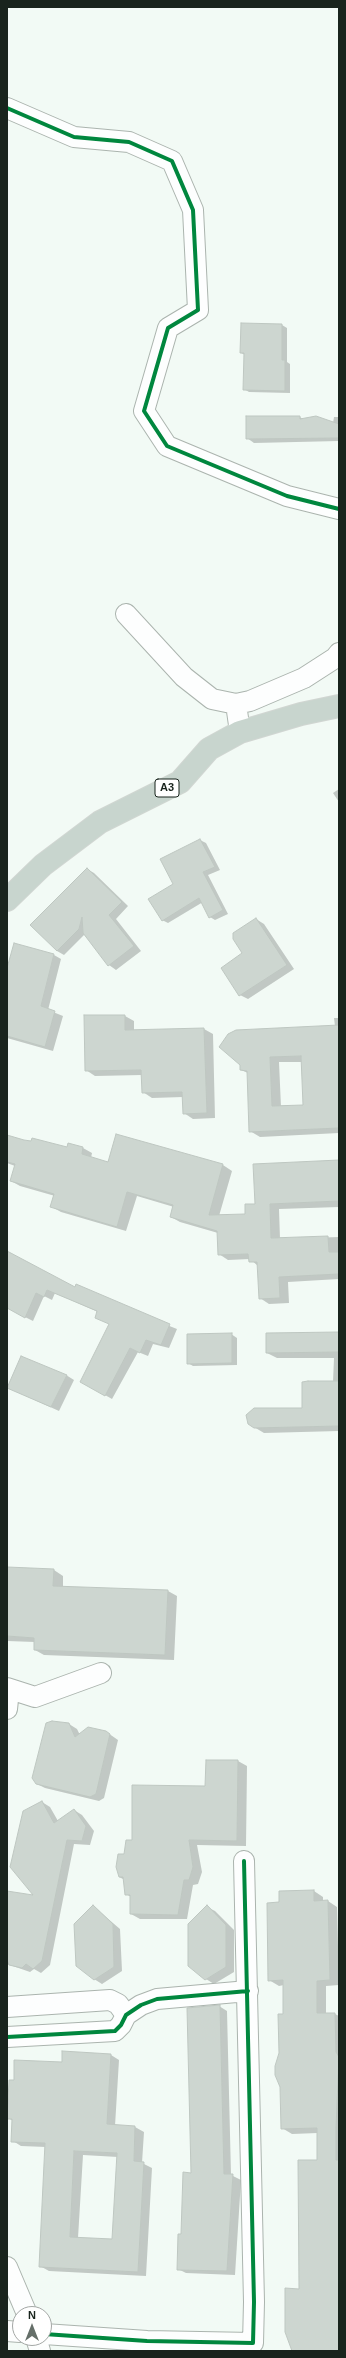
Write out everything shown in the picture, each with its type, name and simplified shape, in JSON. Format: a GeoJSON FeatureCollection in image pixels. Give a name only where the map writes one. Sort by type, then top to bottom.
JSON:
{"type":"FeatureCollection","features":[{"type":"Feature","properties":{"kind":"highway","name":"A3"},"geometry":{"type":"LineString","coordinates":[[7,900],[43,865],[100,822],[180,782],[209,749],[240,732],[301,714],[339,706]]}},
{"type":"Feature","properties":{"kind":"street"},"geometry":{"type":"LineString","coordinates":[[7,108],[74,137],[129,142],[172,161],[193,210],[198,310],[168,328],[144,411],[167,446],[287,496],[339,509]]}},
{"type":"Feature","properties":{"kind":"street"},"geometry":{"type":"LineString","coordinates":[[126,614],[184,677],[212,699],[236,704],[250,701],[304,678],[335,658],[339,653]]}},
{"type":"Feature","properties":{"kind":"street"},"geometry":{"type":"LineString","coordinates":[[236,704],[240,732]]}},
{"type":"Feature","properties":{"kind":"street"},"geometry":{"type":"LineString","coordinates":[[8,1696],[35,1697],[101,1673]]}},
{"type":"Feature","properties":{"kind":"street"},"geometry":{"type":"LineString","coordinates":[[52,2335],[175,2346],[254,2347],[248,1991],[244,1861]]}},
{"type":"Feature","properties":{"kind":"street"},"geometry":{"type":"LineString","coordinates":[[7,2037],[115,2032],[122,2025],[126,2015],[141,2005],[157,1999],[248,1991]]}},
{"type":"Feature","properties":{"kind":"street"},"geometry":{"type":"LineString","coordinates":[[7,2007],[110,2000],[118,2004],[126,2015]]}},
{"type":"Feature","properties":{"kind":"street"},"geometry":{"type":"LineString","coordinates":[[7,2267],[24,2306]]}},
{"type":"Feature","properties":{"kind":"building"},"geometry":{"type":"Polygon","coordinates":[[[241,323],[282,324],[282,360],[285,360],[285,391],[243,390],[244,353],[240,353],[241,323]]]}},
{"type":"Feature","properties":{"kind":"building"},"geometry":{"type":"Polygon","coordinates":[[[246,416],[300,416],[300,419],[316,416],[339,424],[339,438],[246,439],[246,416]]]}},
{"type":"Feature","properties":{"kind":"building"},"geometry":{"type":"Polygon","coordinates":[[[200,839],[215,867],[203,872],[223,910],[209,918],[199,898],[162,921],[148,899],[173,884],[160,859],[200,839]]]}},
{"type":"Feature","properties":{"kind":"building"},"geometry":{"type":"Polygon","coordinates":[[[87,868],[122,902],[109,915],[134,946],[108,966],[83,933],[82,917],[79,929],[57,951],[30,925],[87,868]]]}},
{"type":"Feature","properties":{"kind":"building"},"geometry":{"type":"Polygon","coordinates":[[[256,918],[287,965],[239,996],[221,968],[242,953],[233,939],[233,933],[256,918]]]}},
{"type":"Feature","properties":{"kind":"building"},"geometry":{"type":"Polygon","coordinates":[[[14,943],[54,954],[41,1006],[55,1011],[45,1047],[7,1036],[7,968],[14,943]]]}},
{"type":"Feature","properties":{"kind":"building"},"geometry":{"type":"Polygon","coordinates":[[[84,1015],[125,1015],[125,1030],[204,1028],[207,1113],[183,1114],[182,1092],[142,1093],[141,1070],[85,1071],[84,1015]]]}},
{"type":"Feature","properties":{"kind":"building"},"geometry":{"type":"Polygon","coordinates":[[[339,1025],[339,1128],[249,1132],[247,1071],[240,1070],[240,1065],[219,1047],[228,1034],[236,1030],[339,1025]],[[301,1056],[270,1057],[272,1106],[303,1105],[301,1056]]]}},
{"type":"Feature","properties":{"kind":"building"},"geometry":{"type":"Polygon","coordinates":[[[116,1134],[223,1164],[209,1215],[245,1214],[245,1204],[255,1204],[253,1164],[339,1160],[339,1201],[270,1204],[271,1238],[328,1236],[329,1252],[339,1252],[339,1274],[279,1277],[280,1298],[259,1299],[257,1262],[249,1262],[248,1254],[218,1255],[217,1231],[170,1217],[173,1205],[127,1192],[117,1227],[50,1207],[54,1194],[10,1181],[15,1164],[7,1162],[7,1135],[31,1141],[32,1138],[67,1147],[68,1143],[83,1147],[82,1154],[108,1162],[116,1134]]]}},
{"type":"Feature","properties":{"kind":"building"},"geometry":{"type":"Polygon","coordinates":[[[7,1251],[75,1287],[76,1284],[170,1324],[161,1345],[146,1340],[140,1353],[130,1348],[105,1396],[80,1382],[109,1324],[95,1318],[97,1311],[47,1290],[44,1297],[36,1293],[25,1318],[7,1308],[7,1251]]]}},
{"type":"Feature","properties":{"kind":"building"},"geometry":{"type":"Polygon","coordinates":[[[339,1332],[339,1352],[266,1353],[266,1333],[339,1332]]]}},
{"type":"Feature","properties":{"kind":"building"},"geometry":{"type":"Polygon","coordinates":[[[232,1333],[232,1363],[187,1364],[187,1334],[232,1333]]]}},
{"type":"Feature","properties":{"kind":"building"},"geometry":{"type":"Polygon","coordinates":[[[21,1356],[67,1375],[51,1407],[7,1388],[21,1356]]]}},
{"type":"Feature","properties":{"kind":"building"},"geometry":{"type":"Polygon","coordinates":[[[339,1381],[339,1426],[254,1428],[248,1424],[246,1415],[254,1408],[302,1408],[302,1382],[339,1381]]]}},
{"type":"Feature","properties":{"kind":"building"},"geometry":{"type":"Polygon","coordinates":[[[7,1567],[54,1569],[53,1586],[168,1590],[165,1655],[34,1650],[34,1638],[7,1636],[7,1567]]]}},
{"type":"Feature","properties":{"kind":"building"},"geometry":{"type":"Polygon","coordinates":[[[52,1721],[69,1723],[75,1737],[88,1727],[106,1731],[110,1734],[96,1794],[90,1797],[36,1784],[32,1778],[46,1723],[52,1721]]]}},
{"type":"Feature","properties":{"kind":"building"},"geometry":{"type":"Polygon","coordinates":[[[206,1760],[238,1760],[237,1841],[189,1840],[193,1867],[189,1880],[184,1880],[178,1915],[130,1914],[130,1895],[125,1895],[123,1877],[119,1877],[116,1867],[118,1854],[124,1854],[126,1840],[132,1840],[132,1785],[205,1786],[206,1760]]]}},
{"type":"Feature","properties":{"kind":"building"},"geometry":{"type":"Polygon","coordinates":[[[42,1801],[54,1823],[74,1809],[86,1826],[82,1841],[67,1840],[42,1961],[33,1969],[26,1964],[22,1968],[9,1965],[7,1960],[7,1891],[33,1895],[10,1867],[23,1811],[42,1801]]]}},
{"type":"Feature","properties":{"kind":"building"},"geometry":{"type":"Polygon","coordinates":[[[314,1890],[314,1901],[328,1900],[330,1980],[317,1981],[317,2013],[335,2013],[336,2052],[339,2057],[336,2160],[339,2160],[339,2351],[292,2351],[285,2332],[285,2288],[299,2289],[298,2160],[317,2160],[317,2128],[281,2129],[280,2087],[275,2075],[275,2066],[279,2053],[278,2014],[283,2014],[283,1980],[268,1981],[267,1903],[279,1902],[279,1891],[314,1890]]]}},
{"type":"Feature","properties":{"kind":"building"},"geometry":{"type":"Polygon","coordinates":[[[93,1905],[113,1924],[114,1967],[94,1980],[76,1966],[74,1924],[93,1905]]]}},
{"type":"Feature","properties":{"kind":"building"},"geometry":{"type":"Polygon","coordinates":[[[207,1905],[226,1925],[226,1967],[205,1980],[188,1966],[188,1924],[207,1905]]]}},
{"type":"Feature","properties":{"kind":"building"},"geometry":{"type":"Polygon","coordinates":[[[220,2005],[224,2174],[233,2174],[227,2271],[177,2270],[178,2234],[181,2234],[183,2172],[191,2173],[187,2008],[220,2005]]]}},
{"type":"Feature","properties":{"kind":"building"},"geometry":{"type":"Polygon","coordinates":[[[62,2051],[111,2054],[107,2124],[135,2126],[134,2161],[144,2162],[138,2272],[39,2267],[45,2143],[11,2142],[12,2119],[7,2119],[9,2080],[14,2080],[14,2060],[62,2062],[62,2051]],[[74,2151],[70,2237],[112,2239],[117,2153],[74,2151]]]}},
{"type":"Feature","properties":{"kind":"cycle path"},"geometry":{"type":"LineString","coordinates":[[7,108],[74,137],[129,142],[172,161],[193,210],[198,310],[168,328],[144,411],[167,446],[287,496],[339,509]]}},
{"type":"Feature","properties":{"kind":"cycle path"},"geometry":{"type":"LineString","coordinates":[[52,2335],[147,2341],[253,2343],[254,2302],[244,1861]]}},
{"type":"Feature","properties":{"kind":"cycle path"},"geometry":{"type":"LineString","coordinates":[[7,2037],[115,2031],[121,2025],[126,2015],[141,2005],[157,1999],[248,1991]]}}]}
